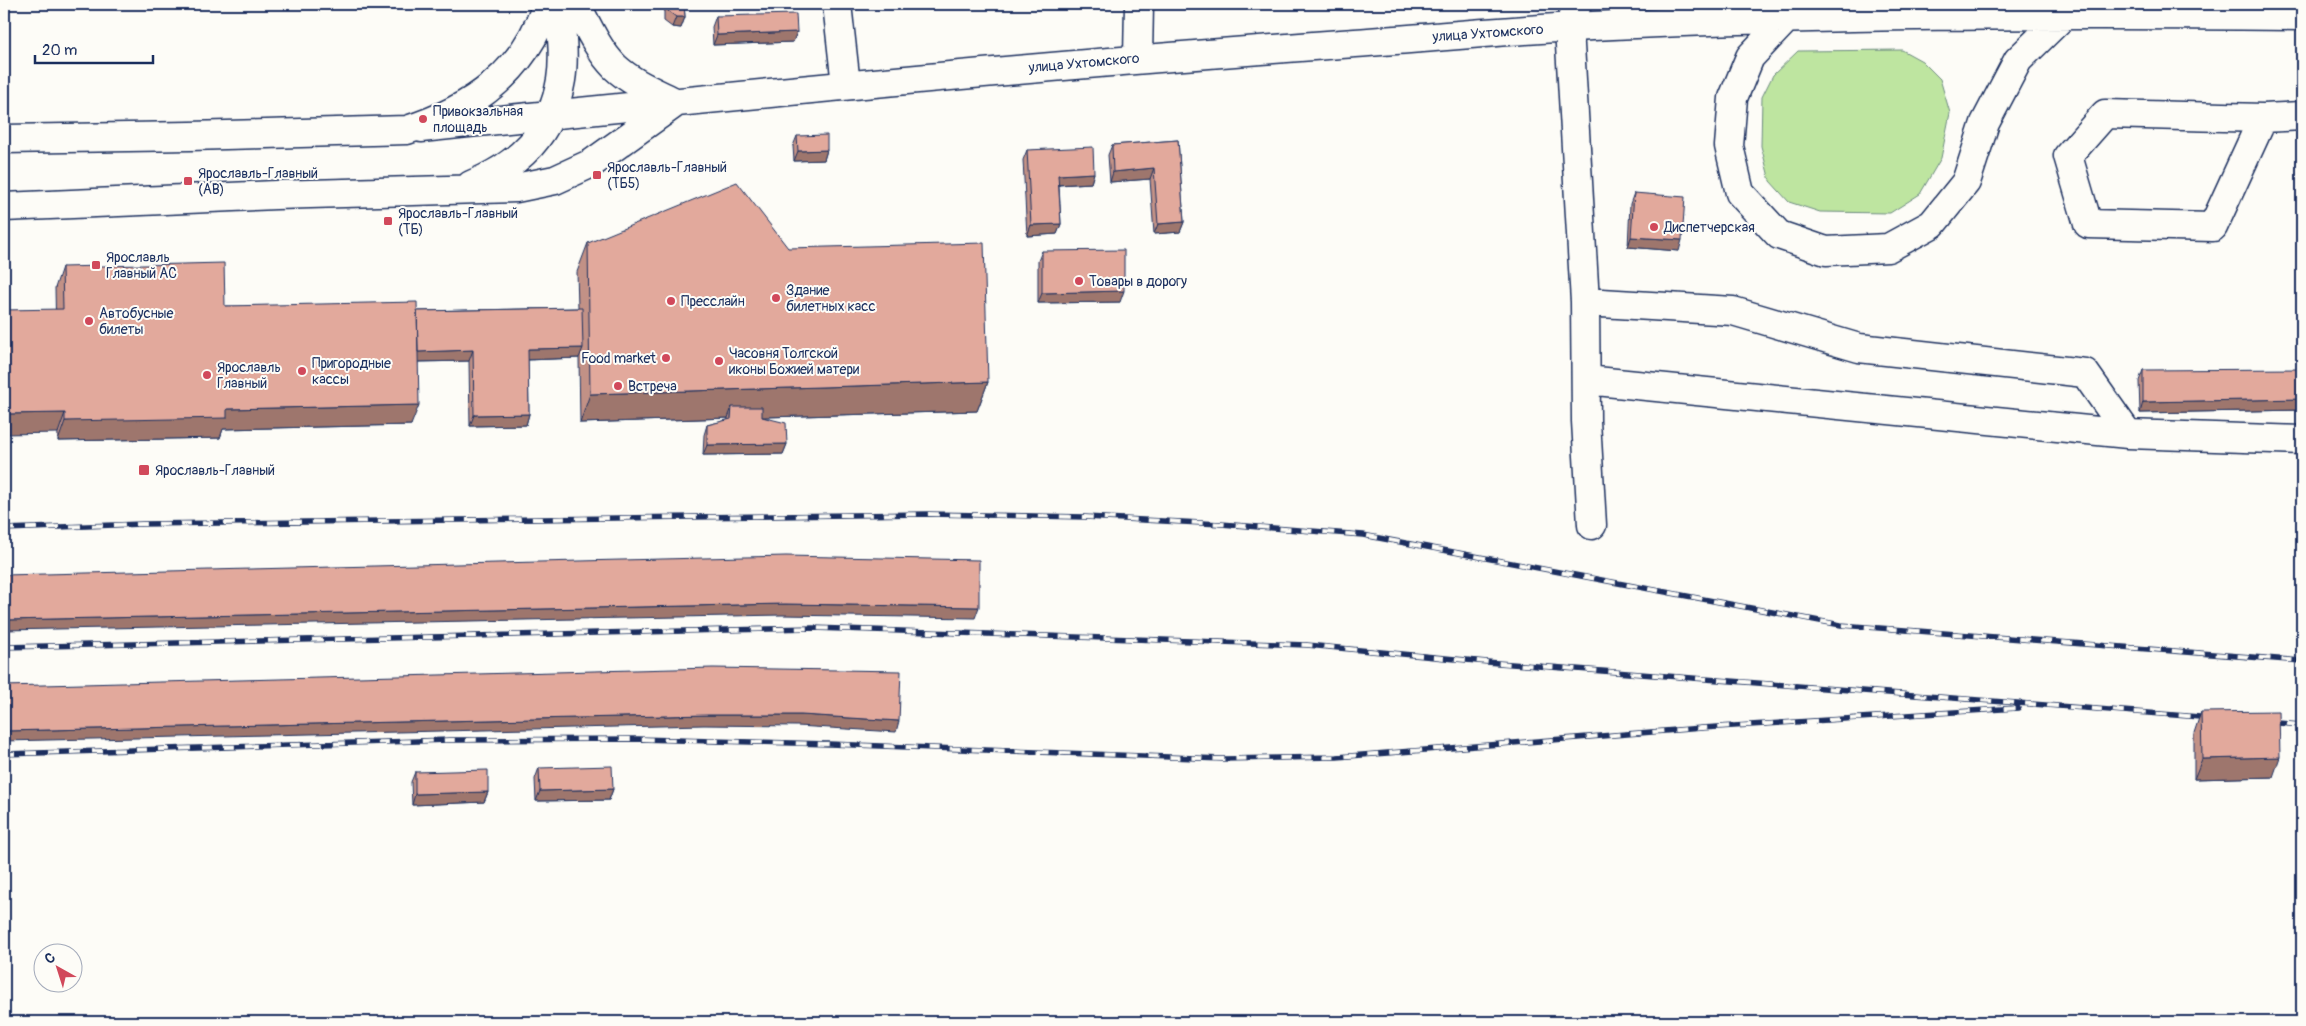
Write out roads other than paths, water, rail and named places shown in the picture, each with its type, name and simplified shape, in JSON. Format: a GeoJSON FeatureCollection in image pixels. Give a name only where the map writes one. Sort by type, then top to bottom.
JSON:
{"type":"FeatureCollection","features":[{"type":"Feature","properties":{"kind":"street"},"geometry":{"type":"LineString","coordinates":[[407,130],[437,120],[468,105],[491,88],[528,45],[547,4]]}},
{"type":"Feature","properties":{"kind":"street"},"geometry":{"type":"LineString","coordinates":[[460,189],[502,170],[520,157],[537,139],[551,114],[561,80],[559,4]]}},
{"type":"Feature","properties":{"kind":"street"},"geometry":{"type":"LineString","coordinates":[[576,4],[601,49],[614,66],[647,88],[677,102]]}},
{"type":"Feature","properties":{"kind":"street"},"geometry":{"type":"LineString","coordinates":[[838,4],[846,85]]}},
{"type":"Feature","properties":{"kind":"street"},"geometry":{"type":"LineString","coordinates":[[1138,58],[1139,4]]}},
{"type":"Feature","properties":{"kind":"street","name":"улица Ухтомского"},"geometry":{"type":"LineString","coordinates":[[677,102],[1573,16],[1786,19],[1891,10],[2302,16]]}},
{"type":"Feature","properties":{"kind":"street"},"geometry":{"type":"LineString","coordinates":[[1786,19],[1750,57],[1733,98],[1729,146],[1740,192],[1780,235],[1826,251],[1888,248],[1932,224],[1966,182],[1985,123],[2018,60],[2064,14]]}},
{"type":"Feature","properties":{"kind":"street"},"geometry":{"type":"LineString","coordinates":[[1573,16],[1592,525]]}},
{"type":"Feature","properties":{"kind":"street"},"geometry":{"type":"LineString","coordinates":[[4,139],[407,130],[677,102]]}},
{"type":"Feature","properties":{"kind":"street"},"geometry":{"type":"LineString","coordinates":[[4,207],[516,188],[555,180],[592,163],[677,102]]}},
{"type":"Feature","properties":{"kind":"street"},"geometry":{"type":"LineString","coordinates":[[2263,118],[2213,227],[2088,224],[2068,156],[2105,114],[2263,118],[2302,116]]}},
{"type":"Feature","properties":{"kind":"street"},"geometry":{"type":"LineString","coordinates":[[1585,302],[1733,311],[1858,348],[2085,373],[2128,434]]}},
{"type":"Feature","properties":{"kind":"street"},"geometry":{"type":"LineString","coordinates":[[1586,380],[2128,434],[2302,440]]}},
{"type":"Feature","properties":{"kind":"railway"},"geometry":{"type":"LineString","coordinates":[[4,529],[142,524],[928,514],[1085,517],[1221,524],[1363,535],[1841,625],[2302,661]]}},
{"type":"Feature","properties":{"kind":"railway"},"geometry":{"type":"LineString","coordinates":[[4,647],[813,628],[1307,645],[1498,663],[2213,718]]}},
{"type":"Feature","properties":{"kind":"railway"},"geometry":{"type":"LineString","coordinates":[[4,754],[450,740],[638,739],[829,744],[1223,759],[1337,757],[1702,728],[2018,708]]}},
{"type":"Feature","properties":{"kind":"railway"},"geometry":{"type":"LineString","coordinates":[[2265,722],[2302,725]]}},
{"type":"Feature","properties":{"kind":"place","name":"Привокзальная площадь"},"geometry":{"type":"Point","coordinates":[423,119]}},
{"type":"Feature","properties":{"kind":"place","name":"Ярославль-Главный (ТБ5)"},"geometry":{"type":"Point","coordinates":[597,175]}},
{"type":"Feature","properties":{"kind":"place","name":"Ярославль-Главный (АВ)"},"geometry":{"type":"Point","coordinates":[188,181]}},
{"type":"Feature","properties":{"kind":"place","name":"Ярославль-Главный (ТБ)"},"geometry":{"type":"Point","coordinates":[388,221]}},
{"type":"Feature","properties":{"kind":"place","name":"Диспетчерская"},"geometry":{"type":"Point","coordinates":[1654,227]}},
{"type":"Feature","properties":{"kind":"place","name":"Ярославль Главный АС"},"geometry":{"type":"Point","coordinates":[96,265]}},
{"type":"Feature","properties":{"kind":"place","name":"Товары в дорогу"},"geometry":{"type":"Point","coordinates":[1079,281]}},
{"type":"Feature","properties":{"kind":"place","name":"Здание билетных касс"},"geometry":{"type":"Point","coordinates":[776,298]}},
{"type":"Feature","properties":{"kind":"place","name":"Пресслайн"},"geometry":{"type":"Point","coordinates":[671,301]}},
{"type":"Feature","properties":{"kind":"place","name":"Автобусные билеты"},"geometry":{"type":"Point","coordinates":[89,321]}},
{"type":"Feature","properties":{"kind":"place","name":"Food market"},"geometry":{"type":"Point","coordinates":[666,358]}},
{"type":"Feature","properties":{"kind":"place","name":"Часовня Толгской иконы Божией матери"},"geometry":{"type":"Point","coordinates":[719,361]}},
{"type":"Feature","properties":{"kind":"place","name":"Пригородные кассы"},"geometry":{"type":"Point","coordinates":[302,371]}},
{"type":"Feature","properties":{"kind":"place","name":"Ярославль Главный"},"geometry":{"type":"Point","coordinates":[207,375]}},
{"type":"Feature","properties":{"kind":"place","name":"Встреча"},"geometry":{"type":"Point","coordinates":[618,386]}},
{"type":"Feature","properties":{"kind":"place","name":"Ярославль-Главный"},"geometry":{"type":"Point","coordinates":[144,470]}}]}
